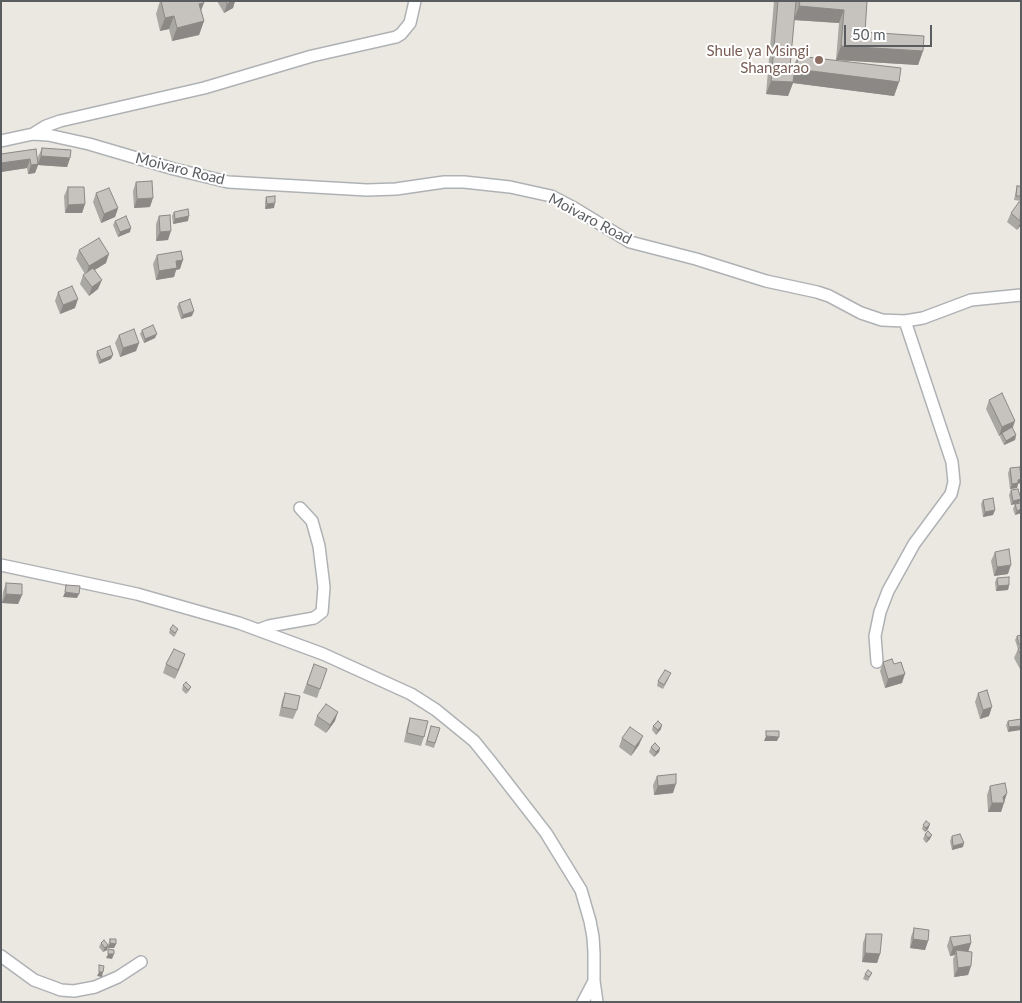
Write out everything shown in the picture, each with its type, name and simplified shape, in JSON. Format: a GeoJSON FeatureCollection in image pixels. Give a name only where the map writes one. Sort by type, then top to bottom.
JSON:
{"type":"FeatureCollection","features":[{"type":"Feature","properties":{"kind":"street"},"geometry":{"type":"LineString","coordinates":[[33,134],[46,126],[60,121],[177,95],[312,56],[396,37],[410,23],[415,1]]}},
{"type":"Feature","properties":{"kind":"street","name":"Moivaro Road"},"geometry":{"type":"LineString","coordinates":[[1,141],[33,134],[66,139],[228,182],[367,190],[396,189],[444,182],[464,182],[510,187],[551,196],[618,236],[641,246],[696,259],[766,281],[817,292],[874,318],[889,321],[905,321],[927,317],[971,300],[1021,295]]}},
{"type":"Feature","properties":{"kind":"street"},"geometry":{"type":"LineString","coordinates":[[877,662],[875,636],[880,612],[888,591],[914,544],[951,494],[954,482],[952,462],[905,321]]}},
{"type":"Feature","properties":{"kind":"street"},"geometry":{"type":"LineString","coordinates":[[258,630],[269,626],[314,618],[322,612],[324,587],[319,546],[312,521],[300,508]]}},
{"type":"Feature","properties":{"kind":"street"},"geometry":{"type":"LineString","coordinates":[[1,565],[137,594],[258,630],[323,654],[411,694],[436,710],[474,741],[546,833],[581,890],[593,937],[594,981],[597,1002]]}},
{"type":"Feature","properties":{"kind":"street"},"geometry":{"type":"LineString","coordinates":[[1,956],[34,980],[48,987],[68,990],[85,990],[95,987],[118,977],[141,962]]}},
{"type":"Feature","properties":{"kind":"street"},"geometry":{"type":"LineString","coordinates":[[583,1002],[594,981]]}},
{"type":"Feature","properties":{"kind":"building"},"geometry":{"type":"Polygon","coordinates":[[[161,1],[203,1],[204,3],[199,4],[204,21],[177,28],[174,16],[165,18],[161,1]]]}},
{"type":"Feature","properties":{"kind":"building"},"geometry":{"type":"Polygon","coordinates":[[[778,1],[796,1],[790,67],[795,68],[793,82],[771,81],[778,1]]]}},
{"type":"Feature","properties":{"kind":"building"},"geometry":{"type":"Polygon","coordinates":[[[800,1],[867,1],[865,32],[924,36],[923,51],[841,46],[844,10],[799,6],[800,1]]]}},
{"type":"Feature","properties":{"kind":"building"},"geometry":{"type":"Polygon","coordinates":[[[798,56],[901,68],[899,82],[796,69],[798,56]]]}},
{"type":"Feature","properties":{"kind":"building"},"geometry":{"type":"Polygon","coordinates":[[[42,148],[71,150],[70,158],[41,156],[42,148]]]}},
{"type":"Feature","properties":{"kind":"building"},"geometry":{"type":"Polygon","coordinates":[[[36,149],[38,164],[31,165],[30,159],[1,163],[1,154],[36,149]]]}},
{"type":"Feature","properties":{"kind":"building"},"geometry":{"type":"Polygon","coordinates":[[[152,181],[153,198],[137,199],[136,182],[152,181]]]}},
{"type":"Feature","properties":{"kind":"building"},"geometry":{"type":"Polygon","coordinates":[[[1017,186],[1021,186],[1021,196],[1016,196],[1017,186]]]}},
{"type":"Feature","properties":{"kind":"building"},"geometry":{"type":"Polygon","coordinates":[[[68,187],[84,187],[85,204],[68,205],[68,187]]]}},
{"type":"Feature","properties":{"kind":"building"},"geometry":{"type":"Polygon","coordinates":[[[109,188],[118,208],[104,214],[96,193],[109,188]]]}},
{"type":"Feature","properties":{"kind":"building"},"geometry":{"type":"Polygon","coordinates":[[[275,196],[275,203],[267,204],[266,197],[275,196]]]}},
{"type":"Feature","properties":{"kind":"building"},"geometry":{"type":"Polygon","coordinates":[[[1019,202],[1021,203],[1020,221],[1011,213],[1019,202]]]}},
{"type":"Feature","properties":{"kind":"building"},"geometry":{"type":"Polygon","coordinates":[[[188,209],[189,216],[175,219],[174,212],[188,209]]]}},
{"type":"Feature","properties":{"kind":"building"},"geometry":{"type":"Polygon","coordinates":[[[170,215],[171,231],[160,232],[159,216],[170,215]]]}},
{"type":"Feature","properties":{"kind":"building"},"geometry":{"type":"Polygon","coordinates":[[[126,216],[131,228],[120,232],[115,221],[126,216]]]}},
{"type":"Feature","properties":{"kind":"building"},"geometry":{"type":"Polygon","coordinates":[[[99,238],[109,254],[89,266],[79,250],[99,238]]]}},
{"type":"Feature","properties":{"kind":"building"},"geometry":{"type":"Polygon","coordinates":[[[181,251],[183,260],[176,261],[177,268],[159,271],[157,255],[181,251]]]}},
{"type":"Feature","properties":{"kind":"building"},"geometry":{"type":"Polygon","coordinates":[[[93,268],[102,280],[92,287],[83,275],[93,268]]]}},
{"type":"Feature","properties":{"kind":"building"},"geometry":{"type":"Polygon","coordinates":[[[72,286],[78,299],[63,305],[58,292],[72,286]]]}},
{"type":"Feature","properties":{"kind":"building"},"geometry":{"type":"Polygon","coordinates":[[[190,299],[194,311],[183,315],[179,303],[190,299]]]}},
{"type":"Feature","properties":{"kind":"building"},"geometry":{"type":"Polygon","coordinates":[[[153,325],[157,334],[145,339],[142,330],[153,325]]]}},
{"type":"Feature","properties":{"kind":"building"},"geometry":{"type":"Polygon","coordinates":[[[134,329],[139,343],[123,348],[119,335],[134,329]]]}},
{"type":"Feature","properties":{"kind":"building"},"geometry":{"type":"Polygon","coordinates":[[[110,346],[113,355],[101,360],[97,351],[110,346]]]}},
{"type":"Feature","properties":{"kind":"building"},"geometry":{"type":"Polygon","coordinates":[[[1002,393],[1015,421],[1002,427],[989,400],[1002,393]]]}},
{"type":"Feature","properties":{"kind":"building"},"geometry":{"type":"Polygon","coordinates":[[[1012,427],[1016,435],[1006,441],[1002,433],[1012,427]]]}},
{"type":"Feature","properties":{"kind":"building"},"geometry":{"type":"Polygon","coordinates":[[[1020,467],[1021,479],[1018,480],[1018,483],[1012,484],[1010,468],[1020,467]]]}},
{"type":"Feature","properties":{"kind":"building"},"geometry":{"type":"Polygon","coordinates":[[[1018,489],[1021,499],[1013,501],[1011,490],[1018,489]]]}},
{"type":"Feature","properties":{"kind":"building"},"geometry":{"type":"Polygon","coordinates":[[[993,498],[995,510],[985,512],[983,500],[993,498]]]}},
{"type":"Feature","properties":{"kind":"building"},"geometry":{"type":"Polygon","coordinates":[[[1021,503],[1021,509],[1017,511],[1015,504],[1021,503]]]}},
{"type":"Feature","properties":{"kind":"building"},"geometry":{"type":"Polygon","coordinates":[[[1009,549],[1011,565],[997,567],[995,552],[1009,549]]]}},
{"type":"Feature","properties":{"kind":"building"},"geometry":{"type":"Polygon","coordinates":[[[1009,577],[1009,585],[998,586],[997,578],[1009,577]]]}},
{"type":"Feature","properties":{"kind":"building"},"geometry":{"type":"Polygon","coordinates":[[[6,583],[22,584],[22,595],[6,594],[6,583]]]}},
{"type":"Feature","properties":{"kind":"building"},"geometry":{"type":"Polygon","coordinates":[[[66,585],[80,586],[79,594],[65,592],[66,585]]]}},
{"type":"Feature","properties":{"kind":"building"},"geometry":{"type":"Polygon","coordinates":[[[173,625],[178,629],[175,633],[170,629],[173,625]]]}},
{"type":"Feature","properties":{"kind":"building"},"geometry":{"type":"Polygon","coordinates":[[[1021,635],[1021,644],[1019,644],[1017,636],[1021,635]]]}},
{"type":"Feature","properties":{"kind":"building"},"geometry":{"type":"Polygon","coordinates":[[[174,649],[185,654],[178,670],[166,664],[174,649]]]}},
{"type":"Feature","properties":{"kind":"building"},"geometry":{"type":"Polygon","coordinates":[[[892,659],[894,664],[901,662],[905,674],[888,679],[883,662],[892,659]]]}},
{"type":"Feature","properties":{"kind":"building"},"geometry":{"type":"Polygon","coordinates":[[[314,664],[327,669],[320,689],[307,684],[314,664]]]}},
{"type":"Feature","properties":{"kind":"building"},"geometry":{"type":"Polygon","coordinates":[[[665,670],[671,673],[664,685],[658,681],[665,670]]]}},
{"type":"Feature","properties":{"kind":"building"},"geometry":{"type":"Polygon","coordinates":[[[186,682],[191,687],[188,690],[183,685],[186,682]]]}},
{"type":"Feature","properties":{"kind":"building"},"geometry":{"type":"Polygon","coordinates":[[[987,690],[992,707],[983,710],[978,693],[987,690]]]}},
{"type":"Feature","properties":{"kind":"building"},"geometry":{"type":"Polygon","coordinates":[[[285,693],[300,696],[297,710],[282,707],[285,693]]]}},
{"type":"Feature","properties":{"kind":"building"},"geometry":{"type":"Polygon","coordinates":[[[326,704],[338,712],[330,725],[317,716],[326,704]]]}},
{"type":"Feature","properties":{"kind":"building"},"geometry":{"type":"Polygon","coordinates":[[[410,718],[428,721],[424,737],[407,733],[410,718]]]}},
{"type":"Feature","properties":{"kind":"building"},"geometry":{"type":"Polygon","coordinates":[[[1021,719],[1021,726],[1009,727],[1008,721],[1021,719]]]}},
{"type":"Feature","properties":{"kind":"building"},"geometry":{"type":"Polygon","coordinates":[[[658,721],[662,725],[658,730],[653,726],[658,721]]]}},
{"type":"Feature","properties":{"kind":"building"},"geometry":{"type":"Polygon","coordinates":[[[431,726],[440,728],[435,743],[427,741],[431,726]]]}},
{"type":"Feature","properties":{"kind":"building"},"geometry":{"type":"Polygon","coordinates":[[[630,727],[643,736],[635,747],[622,738],[630,727]]]}},
{"type":"Feature","properties":{"kind":"building"},"geometry":{"type":"Polygon","coordinates":[[[766,731],[779,731],[779,737],[766,736],[766,731]]]}},
{"type":"Feature","properties":{"kind":"building"},"geometry":{"type":"Polygon","coordinates":[[[655,743],[660,748],[656,752],[651,747],[655,743]]]}},
{"type":"Feature","properties":{"kind":"building"},"geometry":{"type":"Polygon","coordinates":[[[676,774],[676,784],[658,786],[657,776],[676,774]]]}},
{"type":"Feature","properties":{"kind":"building"},"geometry":{"type":"Polygon","coordinates":[[[1005,783],[1007,793],[1003,797],[1004,803],[992,803],[990,786],[1005,783]]]}},
{"type":"Feature","properties":{"kind":"building"},"geometry":{"type":"Polygon","coordinates":[[[926,821],[930,824],[926,828],[923,825],[926,821]]]}},
{"type":"Feature","properties":{"kind":"building"},"geometry":{"type":"Polygon","coordinates":[[[928,831],[932,835],[928,838],[925,834],[928,831]]]}},
{"type":"Feature","properties":{"kind":"building"},"geometry":{"type":"Polygon","coordinates":[[[960,834],[964,843],[953,846],[952,836],[960,834]]]}},
{"type":"Feature","properties":{"kind":"building"},"geometry":{"type":"Polygon","coordinates":[[[914,928],[929,930],[928,941],[913,939],[914,928]]]}},
{"type":"Feature","properties":{"kind":"building"},"geometry":{"type":"Polygon","coordinates":[[[866,934],[882,934],[880,954],[865,953],[866,934]]]}},
{"type":"Feature","properties":{"kind":"building"},"geometry":{"type":"Polygon","coordinates":[[[970,935],[971,943],[953,947],[950,937],[970,935]]]}},
{"type":"Feature","properties":{"kind":"building"},"geometry":{"type":"Polygon","coordinates":[[[110,939],[116,939],[116,944],[110,943],[110,939]]]}},
{"type":"Feature","properties":{"kind":"building"},"geometry":{"type":"Polygon","coordinates":[[[104,940],[108,945],[105,948],[101,943],[104,940]]]}},
{"type":"Feature","properties":{"kind":"building"},"geometry":{"type":"Polygon","coordinates":[[[108,949],[114,950],[114,954],[108,954],[108,949]]]}},
{"type":"Feature","properties":{"kind":"building"},"geometry":{"type":"Polygon","coordinates":[[[956,950],[972,952],[971,966],[958,968],[956,950]]]}},
{"type":"Feature","properties":{"kind":"building"},"geometry":{"type":"Polygon","coordinates":[[[99,965],[104,966],[103,972],[99,972],[99,965]]]}},
{"type":"Feature","properties":{"kind":"building"},"geometry":{"type":"Polygon","coordinates":[[[868,970],[872,973],[869,977],[865,974],[868,970]]]}},
{"type":"Feature","properties":{"kind":"place","name":"Shule ya Msingi Shangarao"},"geometry":{"type":"Point","coordinates":[819,60]}}]}
